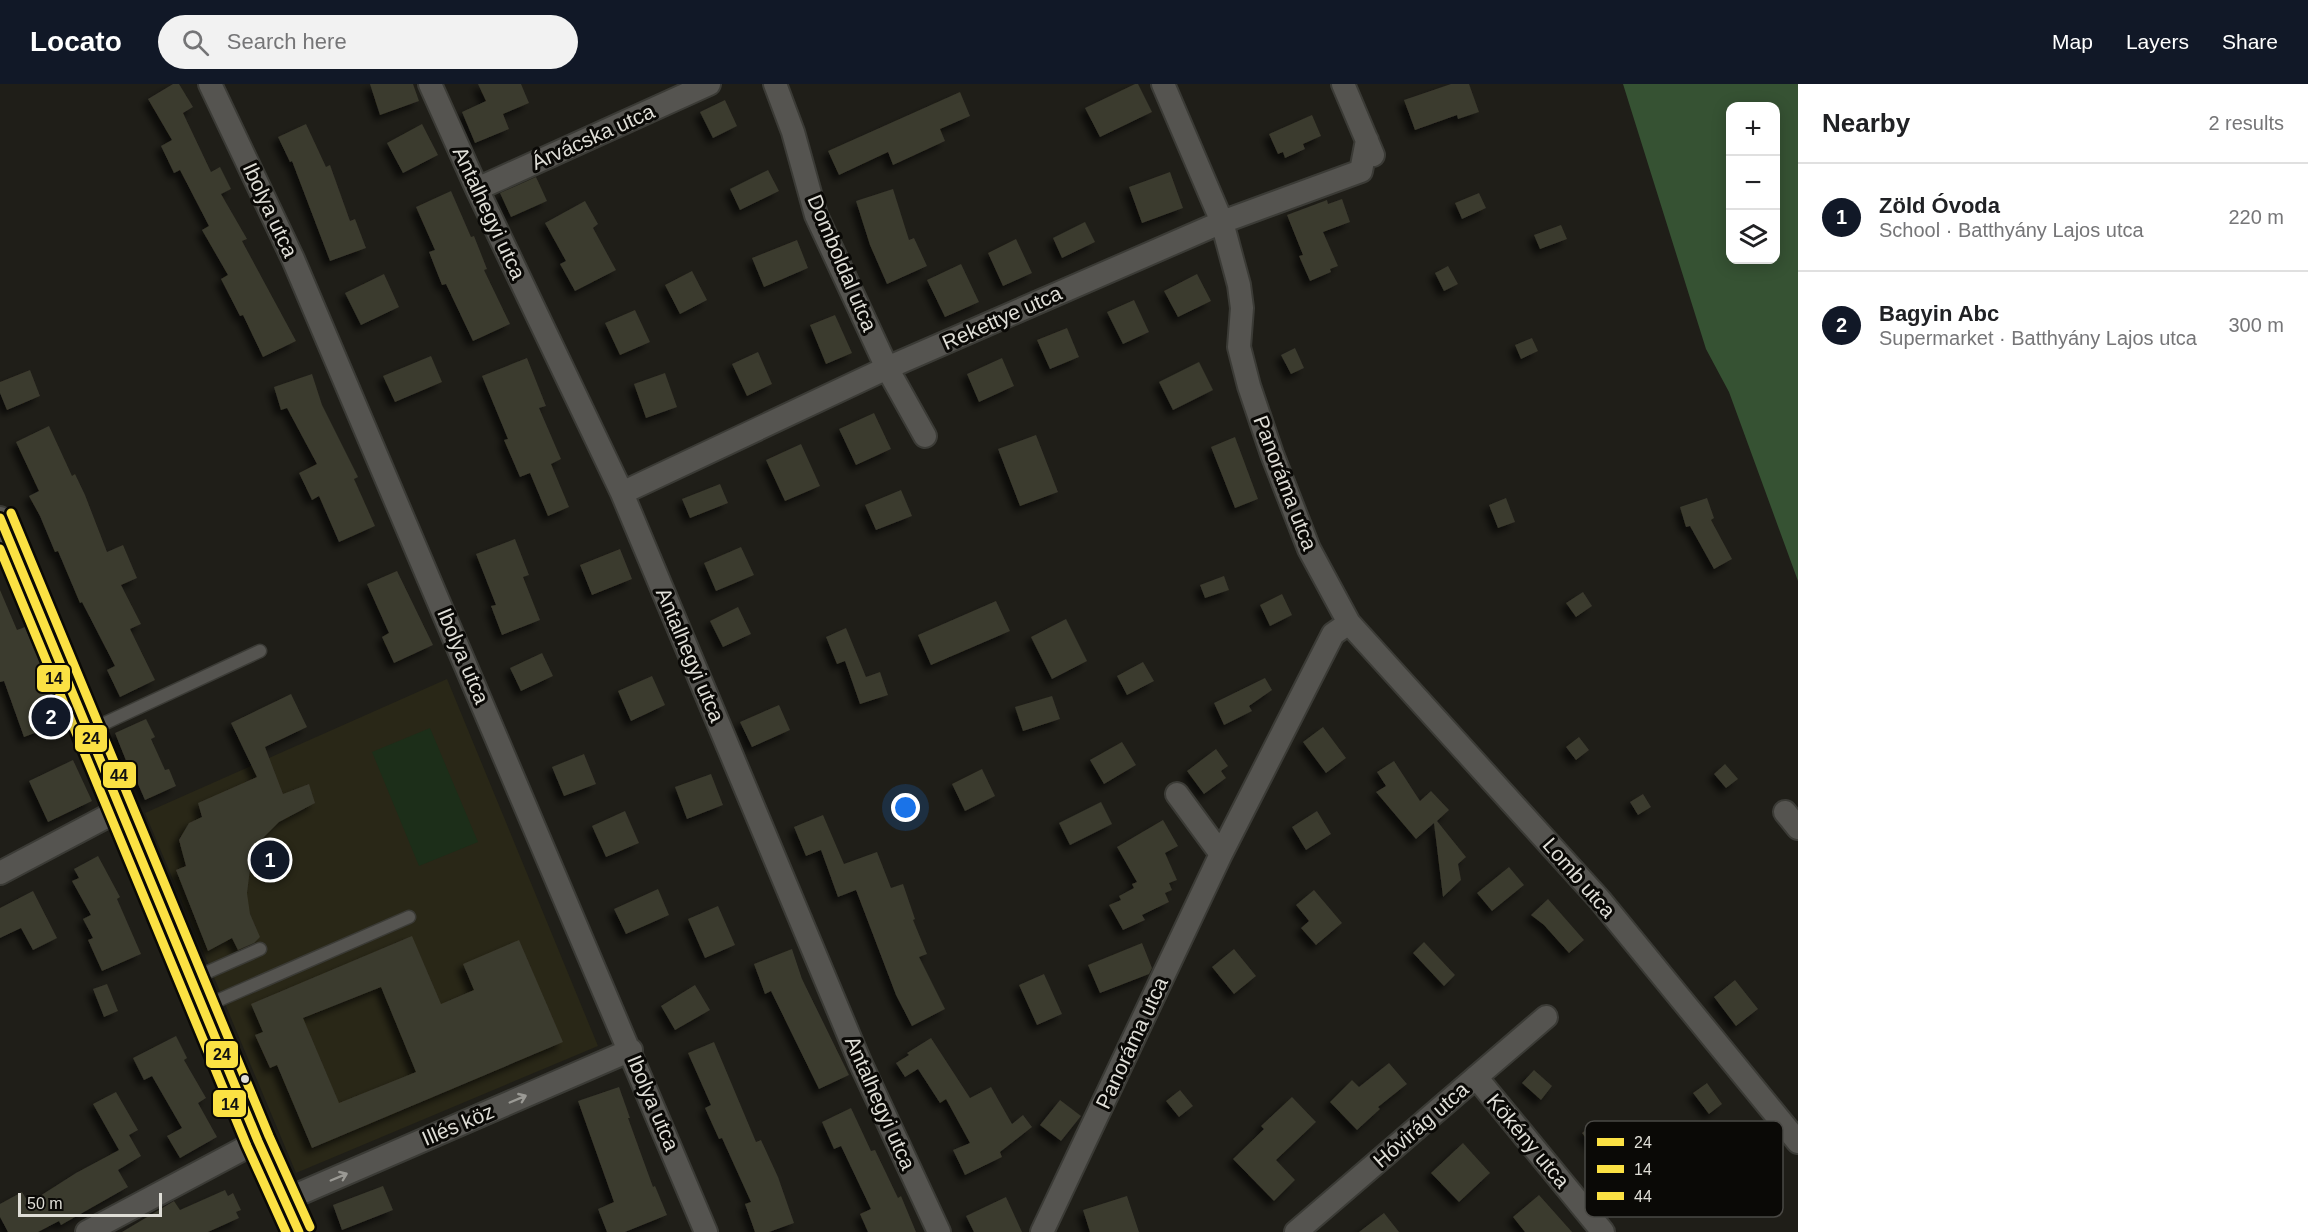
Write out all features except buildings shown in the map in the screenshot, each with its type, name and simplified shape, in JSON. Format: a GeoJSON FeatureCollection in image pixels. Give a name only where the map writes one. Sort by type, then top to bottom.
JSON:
{"type":"FeatureCollection","features":[{"type":"Feature","properties":{"kind":"street","name":"Ibolya utca"},"geometry":{"type":"LineString","coordinates":[[210,84],[294,259],[631,1050],[706,1232]]}},
{"type":"Feature","properties":{"kind":"street","name":"Antalhegyi utca"},"geometry":{"type":"LineString","coordinates":[[430,84],[477,189],[622,493],[860,1062],[939,1232]]}},
{"type":"Feature","properties":{"kind":"street","name":"Árvácska utca"},"geometry":{"type":"LineString","coordinates":[[477,189],[709,84]]}},
{"type":"Feature","properties":{"kind":"street","name":"Domboldal utca"},"geometry":{"type":"LineString","coordinates":[[775,84],[793,132],[816,215],[887,368],[925,436]]}},
{"type":"Feature","properties":{"kind":"street","name":"Panoráma utca"},"geometry":{"type":"LineString","coordinates":[[1042,1232],[1221,854],[1333,634],[1349,623],[1310,549],[1272,454],[1249,386],[1239,347],[1242,308],[1239,285],[1222,222],[1163,84]]}},
{"type":"Feature","properties":{"kind":"street"},"geometry":{"type":"LineString","coordinates":[[1343,84],[1377,165]]}},
{"type":"Feature","properties":{"kind":"street","name":"Rekettye utca"},"geometry":{"type":"LineString","coordinates":[[622,493],[887,368],[1222,222],[1361,171],[1367,140]]}},
{"type":"Feature","properties":{"kind":"street"},"geometry":{"type":"LineString","coordinates":[[0,518],[9,565],[88,730],[258,1141],[299,1232]]}},
{"type":"Feature","properties":{"kind":"street","name":"Lomb utca"},"geometry":{"type":"LineString","coordinates":[[1349,623],[1600,900],[1781,1121]]}},
{"type":"Feature","properties":{"kind":"street"},"geometry":{"type":"LineString","coordinates":[[1177,794],[1221,854]]}},
{"type":"Feature","properties":{"kind":"street"},"geometry":{"type":"LineString","coordinates":[[0,873],[121,809]]}},
{"type":"Feature","properties":{"kind":"street","name":"Hóvirág utca"},"geometry":{"type":"LineString","coordinates":[[1296,1232],[1546,1017]]}},
{"type":"Feature","properties":{"kind":"street","name":"Illés köz"},"geometry":{"type":"LineString","coordinates":[[285,1200],[631,1050]]}},
{"type":"Feature","properties":{"kind":"street","name":"Kökény utca"},"geometry":{"type":"LineString","coordinates":[[1476,1077],[1585,1210]]}},
{"type":"Feature","properties":{"kind":"street","name":"Lomb utca"},"geometry":{"type":"LineString","coordinates":[[1783,1124],[1798,1142]]}},
{"type":"Feature","properties":{"kind":"street"},"geometry":{"type":"LineString","coordinates":[[87,1232],[258,1141]]}},
{"type":"Feature","properties":{"kind":"street","name":"Kökény utca"},"geometry":{"type":"LineString","coordinates":[[1591,1217],[1603,1232]]}},
{"type":"Feature","properties":{"kind":"lane"},"geometry":{"type":"LineString","coordinates":[[88,730],[260,651]]}},
{"type":"Feature","properties":{"kind":"lane"},"geometry":{"type":"LineString","coordinates":[[203,1007],[409,917]]}},
{"type":"Feature","properties":{"kind":"lane"},"geometry":{"type":"LineString","coordinates":[[192,980],[260,949]]}},
{"type":"Feature","properties":{"kind":"shaded area"},"geometry":{"type":"Polygon","coordinates":[[[447,679],[598,1046],[296,1173],[145,813],[447,679]]]}},
{"type":"Feature","properties":{"kind":"green space"},"geometry":{"type":"Polygon","coordinates":[[[1623,84],[1798,84],[1798,581],[1729,392],[1706,349],[1623,84]]]}},
{"type":"Feature","properties":{"kind":"green space"},"geometry":{"type":"Polygon","coordinates":[[[430,728],[478,842],[419,866],[372,752],[430,728]]]}},
{"type":"Feature","properties":{"kind":"transit line","name":"44"},"geometry":{"type":"LineString","coordinates":[[11,513],[269,1136],[310,1227]]}},
{"type":"Feature","properties":{"kind":"transit line","name":"24"},"geometry":{"type":"LineString","coordinates":[[0,518],[258,1141],[299,1232]]}},
{"type":"Feature","properties":{"kind":"transit line","name":"14"},"geometry":{"type":"LineString","coordinates":[[0,549],[247,1146],[286,1232]]}},
{"type":"Feature","properties":{"kind":"place","name":"Bagyin Abc"},"geometry":{"type":"Point","coordinates":[51,717]}},
{"type":"Feature","properties":{"kind":"place","name":"Zöld Óvoda"},"geometry":{"type":"Point","coordinates":[270,860]}}]}
